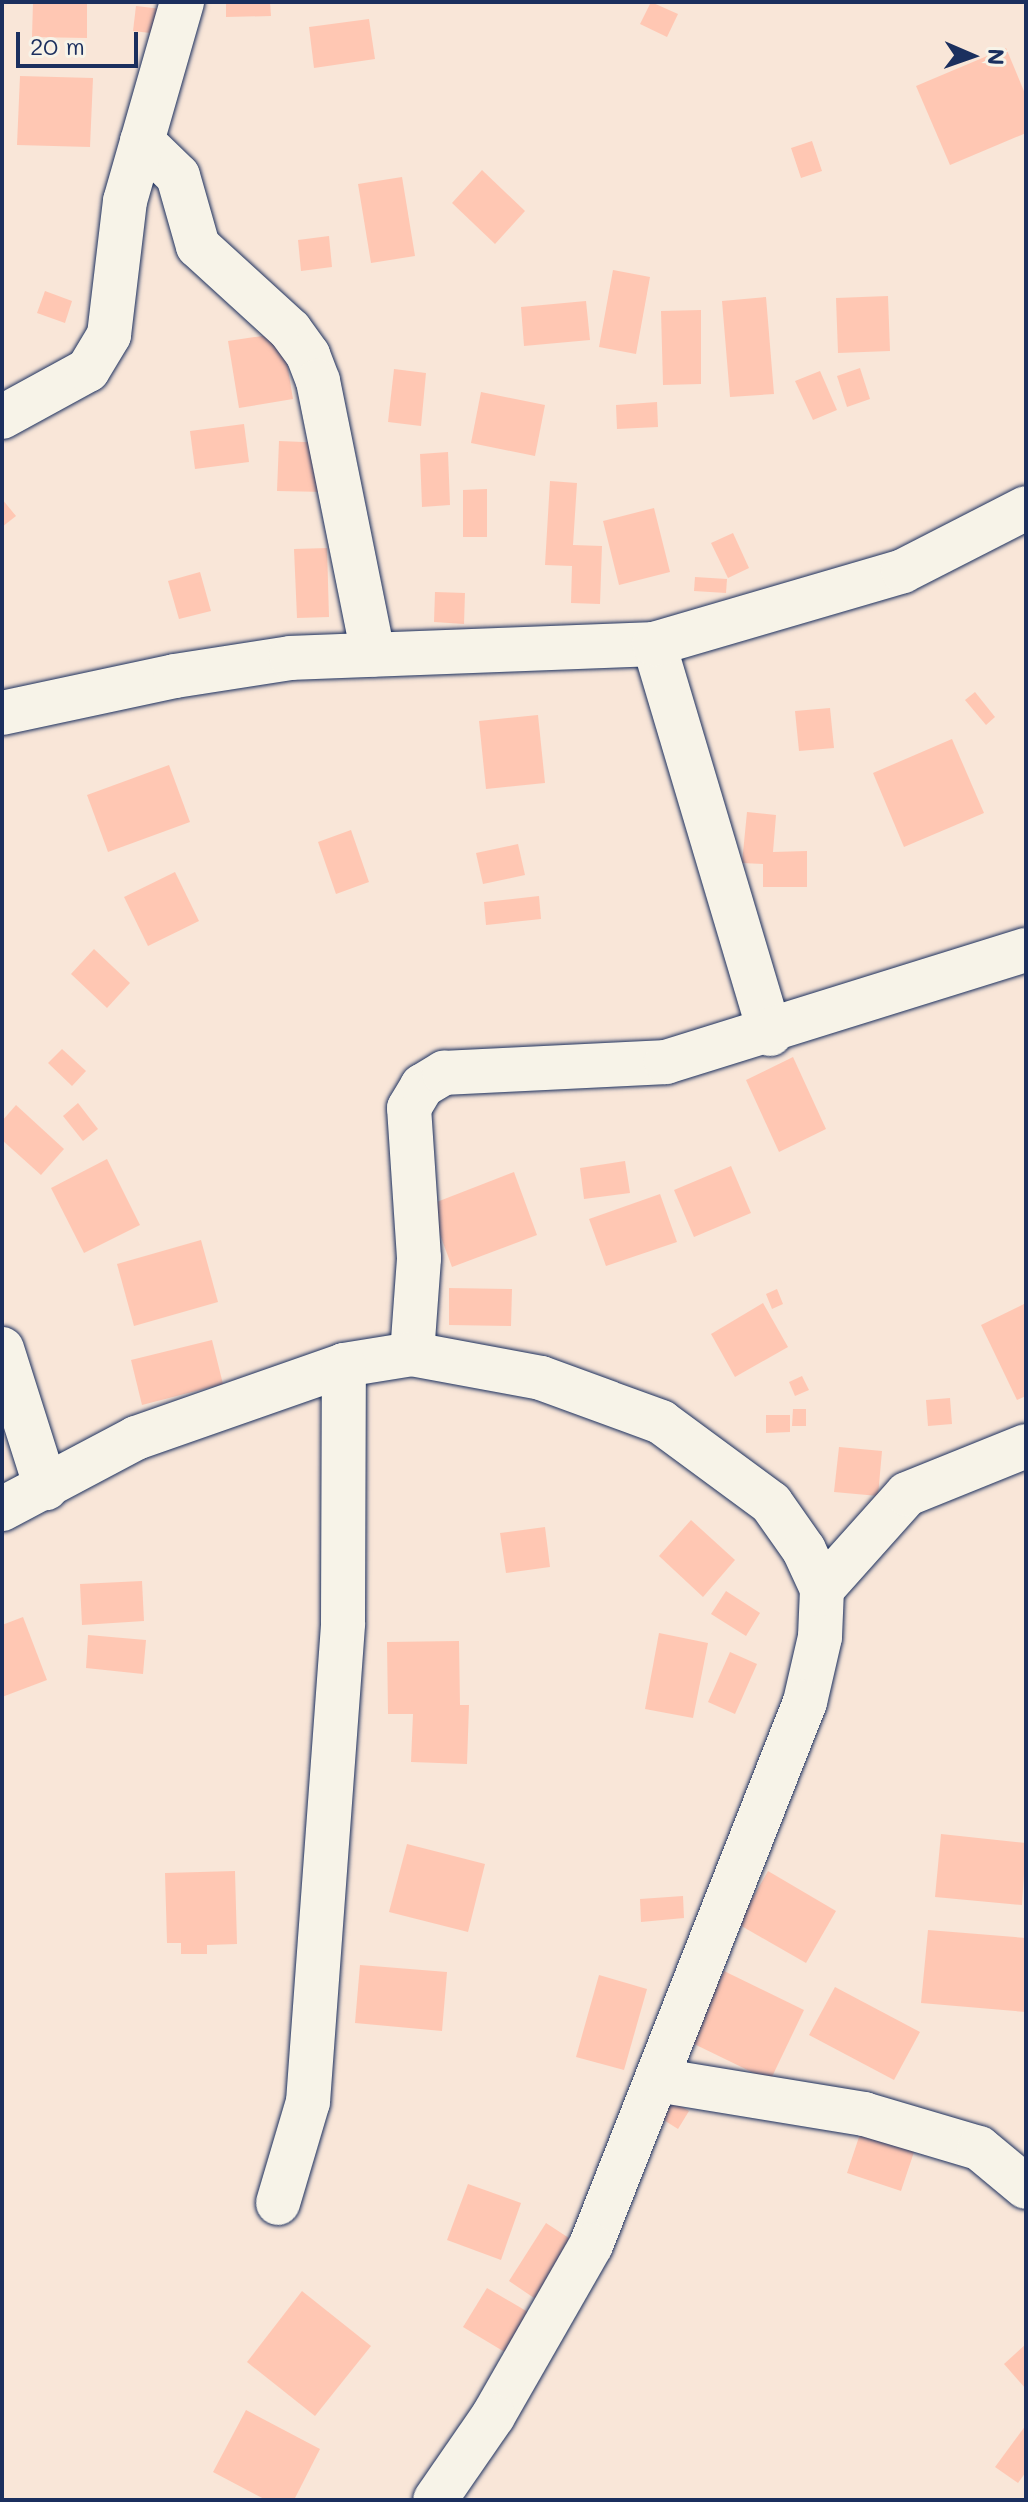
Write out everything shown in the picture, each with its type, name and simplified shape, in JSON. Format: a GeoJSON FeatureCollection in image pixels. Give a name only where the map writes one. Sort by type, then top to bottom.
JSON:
{"type":"FeatureCollection","features":[{"type":"Feature","properties":{"kind":"street"},"geometry":{"type":"LineString","coordinates":[[2,417],[88,370],[109,335],[125,201],[182,2]]}},
{"type":"Feature","properties":{"kind":"street"},"geometry":{"type":"LineString","coordinates":[[142,141],[178,176],[198,246],[290,330],[308,355],[318,381],[373,655]]}},
{"type":"Feature","properties":{"kind":"street"},"geometry":{"type":"LineString","coordinates":[[2,713],[189,674],[291,658],[654,644],[903,571],[1026,508]]}},
{"type":"Feature","properties":{"kind":"street"},"geometry":{"type":"LineString","coordinates":[[654,644],[770,1034]]}},
{"type":"Feature","properties":{"kind":"street"},"geometry":{"type":"LineString","coordinates":[[412,1354],[419,1258],[409,1108],[422,1086],[444,1073],[666,1062],[770,1034],[1026,950]]}},
{"type":"Feature","properties":{"kind":"street"},"geometry":{"type":"LineString","coordinates":[[2,1349],[46,1488]]}},
{"type":"Feature","properties":{"kind":"street"},"geometry":{"type":"LineString","coordinates":[[2,1509],[136,1438],[344,1365],[412,1354],[541,1378],[661,1422],[771,1503],[804,1550],[822,1589],[820,1637],[805,1702],[591,2245],[493,2416],[435,2500]]}},
{"type":"Feature","properties":{"kind":"street"},"geometry":{"type":"LineString","coordinates":[[278,2203],[308,2102],[343,1623],[344,1365]]}},
{"type":"Feature","properties":{"kind":"street"},"geometry":{"type":"LineString","coordinates":[[822,1589],[907,1494],[1026,1446]]}},
{"type":"Feature","properties":{"kind":"street"},"geometry":{"type":"LineString","coordinates":[[657,2080],[864,2114],[979,2148],[1026,2187]]}},
{"type":"Feature","properties":{"kind":"building"},"geometry":{"type":"Polygon","coordinates":[[[33,2],[87,2],[87,38],[32,37],[33,2]]]}},
{"type":"Feature","properties":{"kind":"building"},"geometry":{"type":"Polygon","coordinates":[[[226,2],[270,2],[271,16],[226,17],[226,2]]]}},
{"type":"Feature","properties":{"kind":"building"},"geometry":{"type":"Polygon","coordinates":[[[651,2],[678,14],[667,37],[640,24],[651,2]]]}},
{"type":"Feature","properties":{"kind":"building"},"geometry":{"type":"Polygon","coordinates":[[[136,6],[162,9],[159,34],[133,31],[136,6]]]}},
{"type":"Feature","properties":{"kind":"building"},"geometry":{"type":"Polygon","coordinates":[[[369,19],[375,59],[314,68],[309,27],[369,19]]]}},
{"type":"Feature","properties":{"kind":"building"},"geometry":{"type":"Polygon","coordinates":[[[1006,48],[1026,96],[1026,133],[950,165],[916,86],[1006,48]]]}},
{"type":"Feature","properties":{"kind":"building"},"geometry":{"type":"Polygon","coordinates":[[[20,76],[93,78],[90,147],[17,145],[20,76]]]}},
{"type":"Feature","properties":{"kind":"building"},"geometry":{"type":"Polygon","coordinates":[[[812,141],[822,171],[801,178],[791,148],[812,141]]]}},
{"type":"Feature","properties":{"kind":"building"},"geometry":{"type":"Polygon","coordinates":[[[482,170],[525,211],[495,244],[452,203],[482,170]]]}},
{"type":"Feature","properties":{"kind":"building"},"geometry":{"type":"Polygon","coordinates":[[[402,177],[415,256],[371,263],[358,184],[402,177]]]}},
{"type":"Feature","properties":{"kind":"building"},"geometry":{"type":"Polygon","coordinates":[[[329,236],[332,267],[301,271],[298,240],[329,236]]]}},
{"type":"Feature","properties":{"kind":"building"},"geometry":{"type":"Polygon","coordinates":[[[613,270],[650,277],[636,354],[599,347],[613,270]]]}},
{"type":"Feature","properties":{"kind":"building"},"geometry":{"type":"Polygon","coordinates":[[[45,291],[72,301],[65,323],[37,313],[45,291]]]}},
{"type":"Feature","properties":{"kind":"building"},"geometry":{"type":"Polygon","coordinates":[[[888,296],[890,351],[838,353],[836,298],[888,296]]]}},
{"type":"Feature","properties":{"kind":"building"},"geometry":{"type":"Polygon","coordinates":[[[766,297],[774,394],[730,397],[722,301],[766,297]]]}},
{"type":"Feature","properties":{"kind":"building"},"geometry":{"type":"Polygon","coordinates":[[[586,301],[590,340],[524,346],[521,307],[586,301]]]}},
{"type":"Feature","properties":{"kind":"building"},"geometry":{"type":"Polygon","coordinates":[[[701,310],[701,384],[663,385],[661,311],[701,310]]]}},
{"type":"Feature","properties":{"kind":"building"},"geometry":{"type":"Polygon","coordinates":[[[282,333],[293,399],[239,408],[228,341],[282,333]]]}},
{"type":"Feature","properties":{"kind":"building"},"geometry":{"type":"Polygon","coordinates":[[[860,368],[870,399],[847,407],[837,376],[860,368]]]}},
{"type":"Feature","properties":{"kind":"building"},"geometry":{"type":"Polygon","coordinates":[[[394,369],[426,373],[421,426],[388,422],[394,369]]]}},
{"type":"Feature","properties":{"kind":"building"},"geometry":{"type":"Polygon","coordinates":[[[820,371],[837,410],[813,420],[795,381],[820,371]]]}},
{"type":"Feature","properties":{"kind":"building"},"geometry":{"type":"Polygon","coordinates":[[[481,392],[545,405],[535,456],[471,443],[481,392]]]}},
{"type":"Feature","properties":{"kind":"building"},"geometry":{"type":"Polygon","coordinates":[[[657,402],[658,427],[617,429],[616,405],[657,402]]]}},
{"type":"Feature","properties":{"kind":"building"},"geometry":{"type":"Polygon","coordinates":[[[244,424],[249,462],[195,469],[190,431],[244,424]]]}},
{"type":"Feature","properties":{"kind":"building"},"geometry":{"type":"Polygon","coordinates":[[[279,441],[328,443],[326,492],[277,491],[279,441]]]}},
{"type":"Feature","properties":{"kind":"building"},"geometry":{"type":"Polygon","coordinates":[[[448,452],[450,505],[422,507],[420,454],[448,452]]]}},
{"type":"Feature","properties":{"kind":"building"},"geometry":{"type":"Polygon","coordinates":[[[550,481],[577,483],[573,545],[602,546],[600,604],[571,603],[572,566],[545,565],[550,481]]]}},
{"type":"Feature","properties":{"kind":"building"},"geometry":{"type":"Polygon","coordinates":[[[487,489],[487,537],[463,537],[463,490],[487,489]]]}},
{"type":"Feature","properties":{"kind":"building"},"geometry":{"type":"Polygon","coordinates":[[[2,499],[16,516],[2,527],[2,499]]]}},
{"type":"Feature","properties":{"kind":"building"},"geometry":{"type":"Polygon","coordinates":[[[654,508],[670,572],[619,585],[603,521],[654,508]]]}},
{"type":"Feature","properties":{"kind":"building"},"geometry":{"type":"Polygon","coordinates":[[[733,533],[749,568],[728,578],[711,543],[733,533]]]}},
{"type":"Feature","properties":{"kind":"building"},"geometry":{"type":"Polygon","coordinates":[[[327,548],[329,617],[297,618],[294,549],[327,548]]]}},
{"type":"Feature","properties":{"kind":"building"},"geometry":{"type":"Polygon","coordinates":[[[200,572],[211,611],[179,619],[168,581],[200,572]]]}},
{"type":"Feature","properties":{"kind":"building"},"geometry":{"type":"Polygon","coordinates":[[[695,577],[727,579],[726,593],[694,591],[695,577]]]}},
{"type":"Feature","properties":{"kind":"building"},"geometry":{"type":"Polygon","coordinates":[[[435,592],[465,593],[464,624],[434,622],[435,592]]]}},
{"type":"Feature","properties":{"kind":"building"},"geometry":{"type":"Polygon","coordinates":[[[975,692],[995,717],[986,725],[965,700],[975,692]]]}},
{"type":"Feature","properties":{"kind":"building"},"geometry":{"type":"Polygon","coordinates":[[[830,708],[834,748],[799,751],[795,711],[830,708]]]}},
{"type":"Feature","properties":{"kind":"building"},"geometry":{"type":"Polygon","coordinates":[[[538,715],[545,783],[486,789],[479,721],[538,715]]]}},
{"type":"Feature","properties":{"kind":"building"},"geometry":{"type":"Polygon","coordinates":[[[952,739],[984,813],[904,847],[873,773],[952,739]]]}},
{"type":"Feature","properties":{"kind":"building"},"geometry":{"type":"Polygon","coordinates":[[[169,765],[190,822],[108,852],[87,795],[169,765]]]}},
{"type":"Feature","properties":{"kind":"building"},"geometry":{"type":"Polygon","coordinates":[[[747,812],[776,815],[773,852],[807,851],[807,887],[763,887],[763,864],[742,863],[747,812]]]}},
{"type":"Feature","properties":{"kind":"building"},"geometry":{"type":"Polygon","coordinates":[[[351,830],[369,882],[336,894],[318,842],[351,830]]]}},
{"type":"Feature","properties":{"kind":"building"},"geometry":{"type":"Polygon","coordinates":[[[518,844],[525,875],[483,884],[476,853],[518,844]]]}},
{"type":"Feature","properties":{"kind":"building"},"geometry":{"type":"Polygon","coordinates":[[[175,872],[199,921],[148,946],[124,897],[175,872]]]}},
{"type":"Feature","properties":{"kind":"building"},"geometry":{"type":"Polygon","coordinates":[[[539,896],[541,919],[486,925],[484,902],[539,896]]]}},
{"type":"Feature","properties":{"kind":"building"},"geometry":{"type":"Polygon","coordinates":[[[94,949],[130,983],[107,1008],[71,974],[94,949]]]}},
{"type":"Feature","properties":{"kind":"building"},"geometry":{"type":"Polygon","coordinates":[[[62,1049],[86,1071],[72,1086],[48,1063],[62,1049]]]}},
{"type":"Feature","properties":{"kind":"building"},"geometry":{"type":"Polygon","coordinates":[[[793,1057],[826,1129],[779,1152],[746,1080],[793,1057]]]}},
{"type":"Feature","properties":{"kind":"building"},"geometry":{"type":"Polygon","coordinates":[[[78,1103],[98,1129],[83,1141],[63,1116],[78,1103]]]}},
{"type":"Feature","properties":{"kind":"building"},"geometry":{"type":"Polygon","coordinates":[[[16,1105],[64,1149],[41,1175],[2,1140],[2,1121],[16,1105]]]}},
{"type":"Feature","properties":{"kind":"building"},"geometry":{"type":"Polygon","coordinates":[[[107,1159],[140,1225],[84,1253],[51,1188],[107,1159]]]}},
{"type":"Feature","properties":{"kind":"building"},"geometry":{"type":"Polygon","coordinates":[[[625,1161],[630,1193],[584,1199],[580,1168],[625,1161]]]}},
{"type":"Feature","properties":{"kind":"building"},"geometry":{"type":"Polygon","coordinates":[[[731,1166],[751,1213],[694,1237],[674,1190],[731,1166]]]}},
{"type":"Feature","properties":{"kind":"building"},"geometry":{"type":"Polygon","coordinates":[[[514,1172],[537,1235],[452,1267],[429,1205],[514,1172]]]}},
{"type":"Feature","properties":{"kind":"building"},"geometry":{"type":"Polygon","coordinates":[[[660,1194],[677,1242],[606,1266],[589,1219],[660,1194]]]}},
{"type":"Feature","properties":{"kind":"building"},"geometry":{"type":"Polygon","coordinates":[[[201,1240],[218,1302],[134,1326],[117,1264],[201,1240]]]}},
{"type":"Feature","properties":{"kind":"building"},"geometry":{"type":"Polygon","coordinates":[[[449,1288],[512,1289],[511,1326],[449,1325],[449,1288]]]}},
{"type":"Feature","properties":{"kind":"building"},"geometry":{"type":"Polygon","coordinates":[[[777,1289],[783,1304],[772,1309],[766,1294],[777,1289]]]}},
{"type":"Feature","properties":{"kind":"building"},"geometry":{"type":"Polygon","coordinates":[[[763,1303],[788,1347],[735,1377],[711,1334],[763,1303]]]}},
{"type":"Feature","properties":{"kind":"building"},"geometry":{"type":"Polygon","coordinates":[[[1026,1303],[1026,1396],[1017,1400],[981,1325],[1026,1303]]]}},
{"type":"Feature","properties":{"kind":"building"},"geometry":{"type":"Polygon","coordinates":[[[212,1340],[223,1384],[142,1405],[131,1360],[212,1340]]]}},
{"type":"Feature","properties":{"kind":"building"},"geometry":{"type":"Polygon","coordinates":[[[802,1376],[809,1390],[795,1396],[789,1382],[802,1376]]]}},
{"type":"Feature","properties":{"kind":"building"},"geometry":{"type":"Polygon","coordinates":[[[950,1398],[952,1424],[928,1426],[926,1400],[950,1398]]]}},
{"type":"Feature","properties":{"kind":"building"},"geometry":{"type":"Polygon","coordinates":[[[793,1409],[806,1409],[806,1426],[792,1426],[793,1409]]]}},
{"type":"Feature","properties":{"kind":"building"},"geometry":{"type":"Polygon","coordinates":[[[766,1415],[790,1415],[790,1432],[766,1433],[766,1415]]]}},
{"type":"Feature","properties":{"kind":"building"},"geometry":{"type":"Polygon","coordinates":[[[839,1447],[882,1451],[878,1496],[834,1492],[839,1447]]]}},
{"type":"Feature","properties":{"kind":"building"},"geometry":{"type":"Polygon","coordinates":[[[691,1520],[735,1560],[703,1597],[659,1556],[691,1520]]]}},
{"type":"Feature","properties":{"kind":"building"},"geometry":{"type":"Polygon","coordinates":[[[545,1527],[550,1567],[506,1573],[500,1533],[545,1527]]]}},
{"type":"Feature","properties":{"kind":"building"},"geometry":{"type":"Polygon","coordinates":[[[142,1581],[144,1621],[82,1625],[80,1584],[142,1581]]]}},
{"type":"Feature","properties":{"kind":"building"},"geometry":{"type":"Polygon","coordinates":[[[726,1591],[760,1613],[746,1636],[711,1614],[726,1591]]]}},
{"type":"Feature","properties":{"kind":"building"},"geometry":{"type":"Polygon","coordinates":[[[23,1617],[47,1680],[2,1697],[2,1625],[23,1617]]]}},
{"type":"Feature","properties":{"kind":"building"},"geometry":{"type":"Polygon","coordinates":[[[659,1633],[708,1643],[693,1718],[645,1709],[659,1633]]]}},
{"type":"Feature","properties":{"kind":"building"},"geometry":{"type":"Polygon","coordinates":[[[88,1635],[146,1640],[143,1674],[86,1668],[88,1635]]]}},
{"type":"Feature","properties":{"kind":"building"},"geometry":{"type":"Polygon","coordinates":[[[459,1641],[460,1705],[469,1705],[467,1764],[411,1762],[413,1714],[388,1714],[387,1642],[459,1641]]]}},
{"type":"Feature","properties":{"kind":"building"},"geometry":{"type":"Polygon","coordinates":[[[730,1652],[757,1664],[735,1714],[708,1702],[730,1652]]]}},
{"type":"Feature","properties":{"kind":"building"},"geometry":{"type":"Polygon","coordinates":[[[941,1834],[1026,1843],[1022,1905],[935,1897],[941,1834]]]}},
{"type":"Feature","properties":{"kind":"building"},"geometry":{"type":"Polygon","coordinates":[[[407,1844],[485,1864],[468,1932],[389,1912],[407,1844]]]}},
{"type":"Feature","properties":{"kind":"building"},"geometry":{"type":"Polygon","coordinates":[[[235,1871],[237,1944],[207,1945],[207,1954],[181,1954],[181,1943],[167,1943],[165,1873],[235,1871]]]}},
{"type":"Feature","properties":{"kind":"building"},"geometry":{"type":"Polygon","coordinates":[[[768,1871],[836,1911],[806,1963],[738,1924],[768,1871]]]}},
{"type":"Feature","properties":{"kind":"building"},"geometry":{"type":"Polygon","coordinates":[[[683,1896],[684,1918],[641,1922],[640,1899],[683,1896]]]}},
{"type":"Feature","properties":{"kind":"building"},"geometry":{"type":"Polygon","coordinates":[[[928,1930],[1026,1938],[1026,2012],[921,2003],[928,1930]]]}},
{"type":"Feature","properties":{"kind":"building"},"geometry":{"type":"Polygon","coordinates":[[[360,1965],[447,1972],[442,2031],[355,2023],[360,1965]]]}},
{"type":"Feature","properties":{"kind":"building"},"geometry":{"type":"Polygon","coordinates":[[[724,1971],[804,2010],[770,2081],[690,2042],[724,1971]]]}},
{"type":"Feature","properties":{"kind":"building"},"geometry":{"type":"Polygon","coordinates":[[[599,1975],[647,1989],[624,2070],[576,2057],[599,1975]]]}},
{"type":"Feature","properties":{"kind":"building"},"geometry":{"type":"Polygon","coordinates":[[[835,1987],[920,2032],[894,2080],[809,2035],[835,1987]]]}},
{"type":"Feature","properties":{"kind":"building"},"geometry":{"type":"Polygon","coordinates":[[[670,2100],[689,2111],[678,2129],[659,2117],[670,2100]]]}},
{"type":"Feature","properties":{"kind":"building"},"geometry":{"type":"Polygon","coordinates":[[[862,2128],[916,2146],[901,2191],[847,2173],[862,2128]]]}},
{"type":"Feature","properties":{"kind":"building"},"geometry":{"type":"Polygon","coordinates":[[[468,2184],[521,2203],[501,2260],[447,2240],[468,2184]]]}},
{"type":"Feature","properties":{"kind":"building"},"geometry":{"type":"Polygon","coordinates":[[[546,2223],[575,2242],[537,2300],[509,2281],[546,2223]]]}},
{"type":"Feature","properties":{"kind":"building"},"geometry":{"type":"Polygon","coordinates":[[[487,2288],[545,2322],[521,2362],[463,2327],[487,2288]]]}},
{"type":"Feature","properties":{"kind":"building"},"geometry":{"type":"Polygon","coordinates":[[[302,2291],[371,2346],[315,2416],[247,2362],[302,2291]]]}},
{"type":"Feature","properties":{"kind":"building"},"geometry":{"type":"Polygon","coordinates":[[[1026,2344],[1026,2389],[1004,2364],[1026,2344]]]}},
{"type":"Feature","properties":{"kind":"building"},"geometry":{"type":"Polygon","coordinates":[[[246,2410],[320,2449],[294,2500],[266,2500],[213,2472],[246,2410]]]}},
{"type":"Feature","properties":{"kind":"building"},"geometry":{"type":"Polygon","coordinates":[[[1026,2425],[1026,2472],[1018,2483],[995,2467],[1026,2425]]]}}]}
